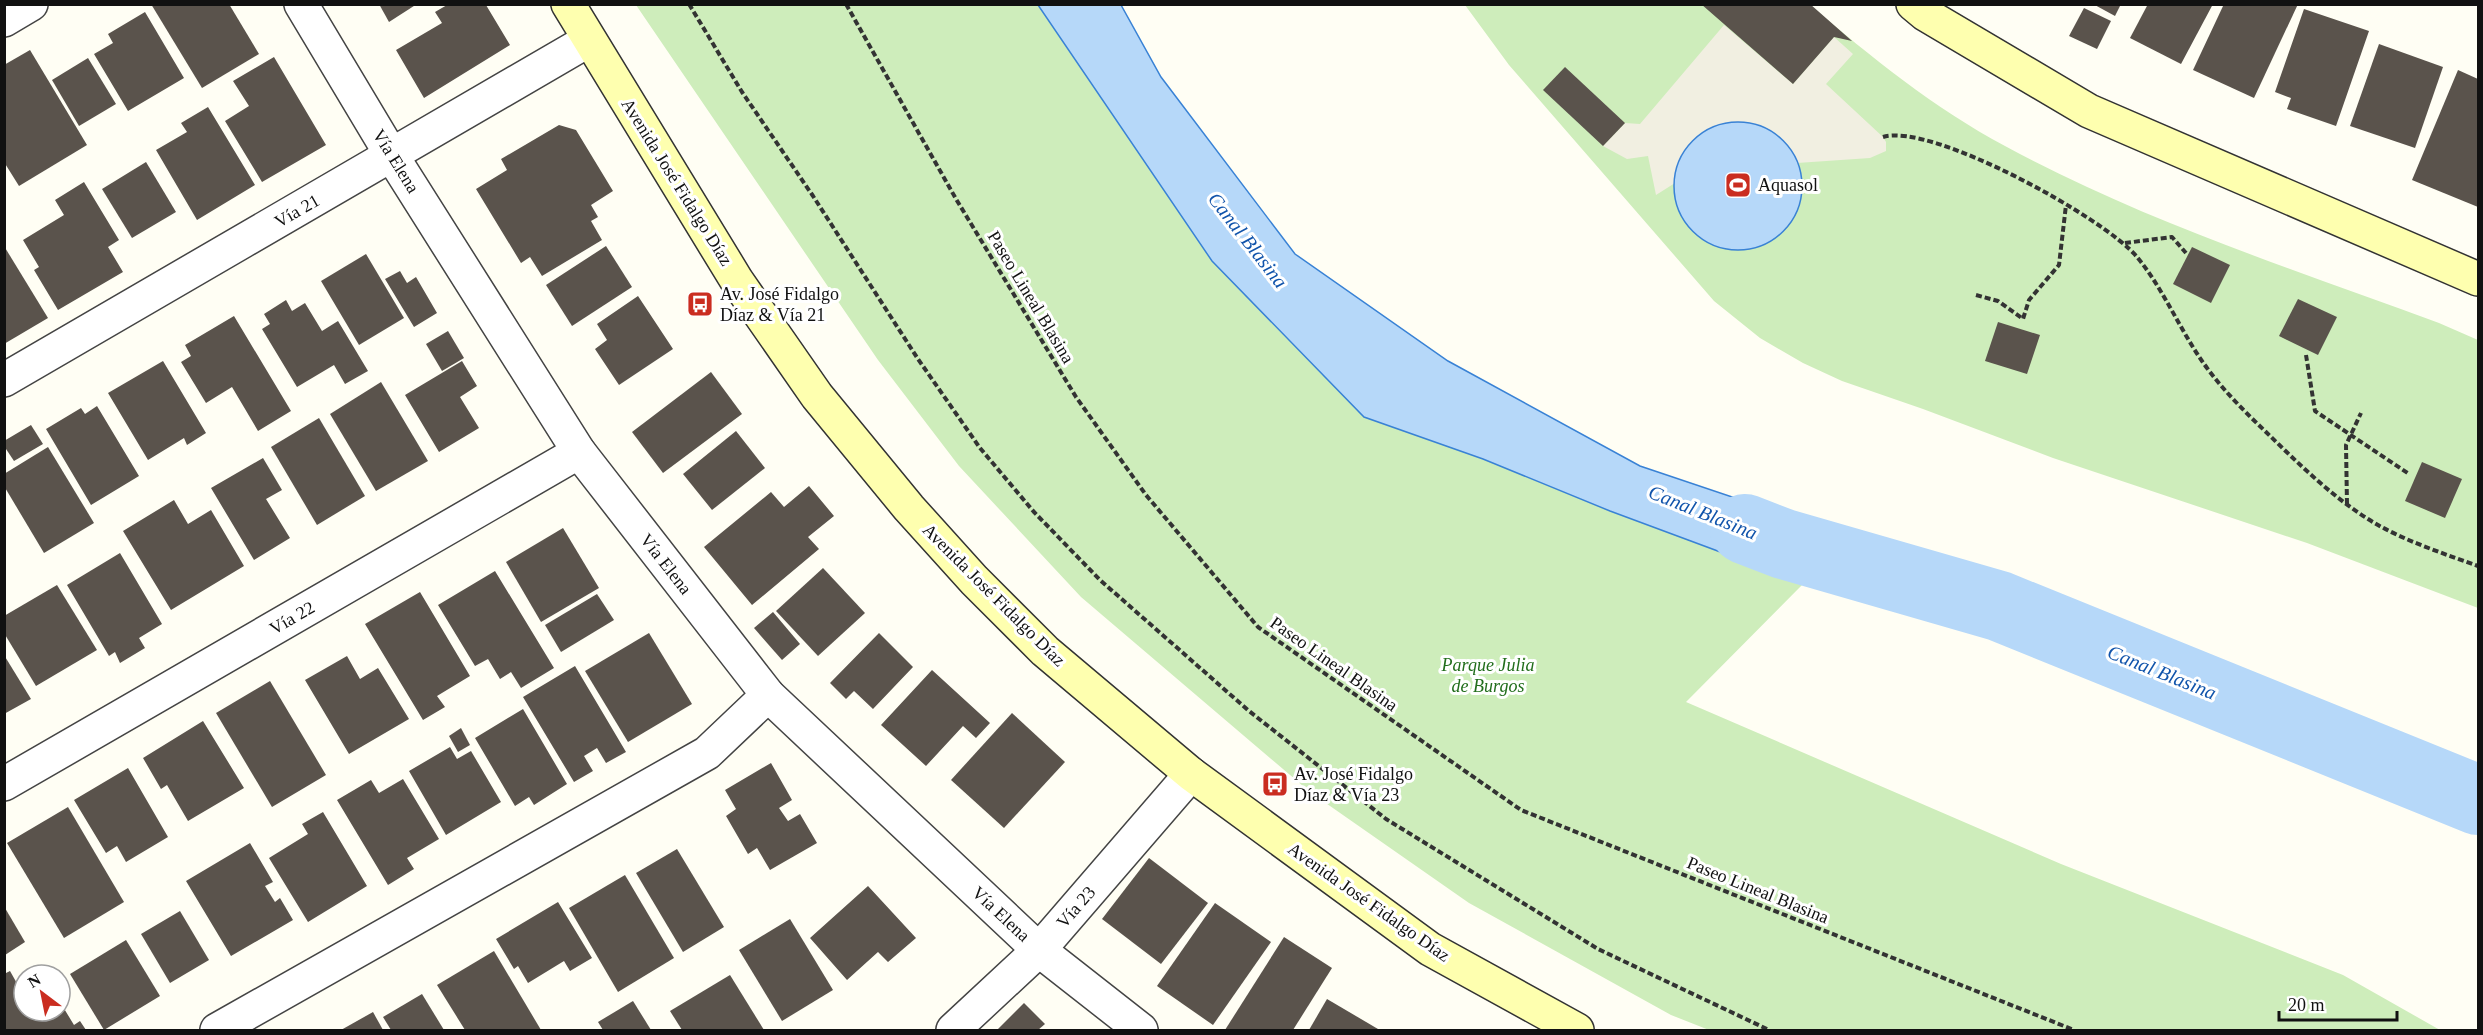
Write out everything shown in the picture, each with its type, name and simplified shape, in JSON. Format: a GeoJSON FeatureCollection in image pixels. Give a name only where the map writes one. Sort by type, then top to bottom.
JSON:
{"type":"FeatureCollection","features":[{"type":"Feature","properties":{"kind":"street"},"geometry":{"type":"LineString","coordinates":[[4,20],[31,4]]}},
{"type":"Feature","properties":{"kind":"street","name":"Vía Elena"},"geometry":{"type":"LineString","coordinates":[[302,4],[392,156],[579,452],[768,694],[1039,950],[1141,1030]]}},
{"type":"Feature","properties":{"kind":"street","name":"Avenida José Fidalgo Díaz"},"geometry":{"type":"LineString","coordinates":[[568,4],[737,281],[817,396],[909,508],[974,580],[1045,651],[1191,774],[1430,949],[1577,1030]]}},
{"type":"Feature","properties":{"kind":"street"},"geometry":{"type":"LineString","coordinates":[[1913,4],[1925,14],[2089,111],[2478,279]]}},
{"type":"Feature","properties":{"kind":"street","name":"Vía 21"},"geometry":{"type":"LineString","coordinates":[[4,381],[589,40]]}},
{"type":"Feature","properties":{"kind":"street","name":"Vía 22"},"geometry":{"type":"LineString","coordinates":[[4,784],[579,452]]}},
{"type":"Feature","properties":{"kind":"street"},"geometry":{"type":"LineString","coordinates":[[217,1030],[707,753],[768,694]]}},
{"type":"Feature","properties":{"kind":"street","name":"Vía 23"},"geometry":{"type":"LineString","coordinates":[[952,1030],[1039,950],[1191,774]]}},
{"type":"Feature","properties":{"kind":"path"},"geometry":{"type":"LineString","coordinates":[[688,4],[742,92],[813,196],[918,359],[980,448],[1034,512],[1100,580],[1249,711],[1386,819],[1598,949],[1769,1030]]}},
{"type":"Feature","properties":{"kind":"path","name":"Paseo Lineal Blasina"},"geometry":{"type":"LineString","coordinates":[[846,4],[956,199],[1076,397],[1146,495],[1258,627],[1521,810],[2074,1030]]}},
{"type":"Feature","properties":{"kind":"path"},"geometry":{"type":"LineString","coordinates":[[1883,137],[1904,136],[1950,147],[1998,167],[2100,224],[2124,243],[2138,258],[2207,368],[2266,433],[2347,505],[2379,526],[2478,566]]}},
{"type":"Feature","properties":{"kind":"path"},"geometry":{"type":"LineString","coordinates":[[1976,295],[1998,301],[2024,319],[2029,300],[2059,266],[2066,205]]}},
{"type":"Feature","properties":{"kind":"path"},"geometry":{"type":"LineString","coordinates":[[2124,243],[2172,237],[2186,253]]}},
{"type":"Feature","properties":{"kind":"path"},"geometry":{"type":"LineString","coordinates":[[2306,355],[2315,411],[2409,474]]}},
{"type":"Feature","properties":{"kind":"path"},"geometry":{"type":"LineString","coordinates":[[2347,505],[2345,453],[2350,434],[2361,412]]}},
{"type":"Feature","properties":{"kind":"green space","name":"Parque Julia de Burgos"},"geometry":{"type":"Polygon","coordinates":[[[636,5],[1038,5],[1212,261],[1483,459],[1610,511],[1804,583],[1686,702],[2061,864],[2343,975],[2440,1030],[1709,1030],[1671,1015],[1469,903],[1310,792],[1081,597],[959,466],[878,360],[636,5]]]}},
{"type":"Feature","properties":{"kind":"green space"},"geometry":{"type":"Polygon","coordinates":[[[1465,5],[1810,5],[1928,98],[1979,131],[2057,173],[2164,221],[2439,323],[2478,340],[2478,608],[2307,543],[2053,458],[1842,381],[1803,363],[1760,338],[1714,301],[1509,65],[1465,5]]]}},
{"type":"Feature","properties":{"kind":"shaded area"},"geometry":{"type":"Polygon","coordinates":[[[1724,25],[1793,84],[1834,37],[1853,54],[1826,84],[1883,137],[1886,142],[1886,151],[1870,158],[1797,163],[1789,147],[1764,127],[1742,123],[1721,125],[1702,134],[1681,159],[1675,183],[1656,195],[1648,156],[1627,159],[1603,146],[1625,123],[1640,124],[1724,25]]]}},
{"type":"Feature","properties":{"kind":"water"},"geometry":{"type":"Polygon","coordinates":[[[1038,5],[1121,5],[1161,77],[1295,254],[1448,361],[1640,466],[1863,541],[1804,583],[1610,511],[1483,459],[1364,417],[1212,261],[1038,5]]]}},
{"type":"Feature","properties":{"kind":"water","name":"Aquasol"},"geometry":{"type":"Polygon","coordinates":[[[1738,122],[1762,127],[1783,141],[1797,162],[1802,186],[1797,210],[1783,231],[1762,245],[1738,250],[1714,245],[1693,231],[1679,210],[1674,186],[1679,162],[1693,141],[1714,127],[1738,122]]]}},
{"type":"Feature","properties":{"kind":"building"},"geometry":{"type":"Polygon","coordinates":[[[151,4],[229,4],[259,54],[202,88],[151,4]]]}},
{"type":"Feature","properties":{"kind":"building"},"geometry":{"type":"Polygon","coordinates":[[[379,4],[417,4],[389,22],[379,4]]]}},
{"type":"Feature","properties":{"kind":"building"},"geometry":{"type":"Polygon","coordinates":[[[1701,4],[1810,4],[1852,41],[1834,37],[1793,84],[1701,4]]]}},
{"type":"Feature","properties":{"kind":"building"},"geometry":{"type":"Polygon","coordinates":[[[2093,4],[2121,4],[2115,16],[2093,4]]]}},
{"type":"Feature","properties":{"kind":"building"},"geometry":{"type":"Polygon","coordinates":[[[2148,4],[2213,4],[2181,64],[2130,38],[2148,4]]]}},
{"type":"Feature","properties":{"kind":"building"},"geometry":{"type":"Polygon","coordinates":[[[2224,4],[2298,4],[2254,98],[2193,70],[2224,4]]]}},
{"type":"Feature","properties":{"kind":"building"},"geometry":{"type":"Polygon","coordinates":[[[447,5],[486,5],[510,45],[424,98],[396,50],[442,23],[435,12],[447,5]]]}},
{"type":"Feature","properties":{"kind":"building"},"geometry":{"type":"Polygon","coordinates":[[[2084,8],[2111,21],[2097,49],[2069,36],[2084,8]]]}},
{"type":"Feature","properties":{"kind":"building"},"geometry":{"type":"Polygon","coordinates":[[[2304,9],[2369,31],[2336,126],[2287,109],[2291,98],[2275,92],[2304,9]]]}},
{"type":"Feature","properties":{"kind":"building"},"geometry":{"type":"Polygon","coordinates":[[[145,12],[184,78],[128,111],[94,54],[113,43],[108,34],[145,12]]]}},
{"type":"Feature","properties":{"kind":"building"},"geometry":{"type":"Polygon","coordinates":[[[2379,44],[2443,67],[2415,148],[2350,126],[2379,44]]]}},
{"type":"Feature","properties":{"kind":"building"},"geometry":{"type":"Polygon","coordinates":[[[30,50],[87,145],[19,186],[4,162],[4,65],[30,50]]]}},
{"type":"Feature","properties":{"kind":"building"},"geometry":{"type":"Polygon","coordinates":[[[274,57],[326,145],[262,182],[225,121],[249,106],[233,81],[274,57]]]}},
{"type":"Feature","properties":{"kind":"building"},"geometry":{"type":"Polygon","coordinates":[[[88,58],[116,104],[79,126],[52,80],[88,58]]]}},
{"type":"Feature","properties":{"kind":"building"},"geometry":{"type":"Polygon","coordinates":[[[1565,67],[1625,123],[1603,146],[1543,90],[1565,67]]]}},
{"type":"Feature","properties":{"kind":"building"},"geometry":{"type":"Polygon","coordinates":[[[2458,70],[2478,79],[2478,207],[2412,180],[2458,70]]]}},
{"type":"Feature","properties":{"kind":"building"},"geometry":{"type":"Polygon","coordinates":[[[208,107],[255,185],[197,220],[156,150],[187,132],[181,123],[208,107]]]}},
{"type":"Feature","properties":{"kind":"building"},"geometry":{"type":"Polygon","coordinates":[[[559,125],[576,130],[613,191],[591,205],[598,217],[591,221],[602,240],[542,276],[530,257],[521,263],[476,189],[507,170],[501,159],[559,125]]]}},
{"type":"Feature","properties":{"kind":"building"},"geometry":{"type":"Polygon","coordinates":[[[146,162],[176,212],[132,238],[102,189],[146,162]]]}},
{"type":"Feature","properties":{"kind":"building"},"geometry":{"type":"Polygon","coordinates":[[[84,182],[119,240],[108,247],[123,272],[58,310],[34,270],[39,267],[23,240],[64,215],[55,200],[84,182]]]}},
{"type":"Feature","properties":{"kind":"building"},"geometry":{"type":"Polygon","coordinates":[[[4,246],[48,318],[4,344],[4,246]]]}},
{"type":"Feature","properties":{"kind":"building"},"geometry":{"type":"Polygon","coordinates":[[[606,246],[632,287],[572,326],[546,285],[606,246]]]}},
{"type":"Feature","properties":{"kind":"building"},"geometry":{"type":"Polygon","coordinates":[[[2192,247],[2230,265],[2211,303],[2173,284],[2192,247]]]}},
{"type":"Feature","properties":{"kind":"building"},"geometry":{"type":"Polygon","coordinates":[[[366,254],[404,318],[359,345],[321,281],[366,254]]]}},
{"type":"Feature","properties":{"kind":"building"},"geometry":{"type":"Polygon","coordinates":[[[400,271],[407,283],[416,277],[437,313],[414,327],[385,279],[400,271]]]}},
{"type":"Feature","properties":{"kind":"building"},"geometry":{"type":"Polygon","coordinates":[[[638,296],[673,349],[619,385],[595,349],[607,340],[597,324],[638,296]]]}},
{"type":"Feature","properties":{"kind":"building"},"geometry":{"type":"Polygon","coordinates":[[[2298,299],[2337,317],[2318,355],[2279,336],[2298,299]]]}},
{"type":"Feature","properties":{"kind":"building"},"geometry":{"type":"Polygon","coordinates":[[[286,300],[292,311],[305,303],[322,331],[338,321],[368,371],[345,384],[334,365],[297,387],[262,329],[270,324],[264,314],[286,300]]]}},
{"type":"Feature","properties":{"kind":"building"},"geometry":{"type":"Polygon","coordinates":[[[234,316],[291,411],[258,431],[232,387],[206,403],[181,362],[191,356],[185,345],[234,316]]]}},
{"type":"Feature","properties":{"kind":"building"},"geometry":{"type":"Polygon","coordinates":[[[1998,322],[2040,335],[2027,374],[1985,361],[1998,322]]]}},
{"type":"Feature","properties":{"kind":"building"},"geometry":{"type":"Polygon","coordinates":[[[448,331],[464,358],[442,371],[426,344],[448,331]]]}},
{"type":"Feature","properties":{"kind":"building"},"geometry":{"type":"Polygon","coordinates":[[[163,361],[206,433],[187,445],[184,438],[148,460],[108,393],[163,361]]]}},
{"type":"Feature","properties":{"kind":"building"},"geometry":{"type":"Polygon","coordinates":[[[462,361],[477,386],[460,397],[479,428],[439,452],[405,395],[462,361]]]}},
{"type":"Feature","properties":{"kind":"building"},"geometry":{"type":"Polygon","coordinates":[[[711,372],[742,414],[663,473],[632,432],[711,372]]]}},
{"type":"Feature","properties":{"kind":"building"},"geometry":{"type":"Polygon","coordinates":[[[381,382],[428,461],[376,491],[330,414],[381,382]]]}},
{"type":"Feature","properties":{"kind":"building"},"geometry":{"type":"Polygon","coordinates":[[[97,406],[139,476],[91,505],[46,429],[81,408],[85,414],[97,406]]]}},
{"type":"Feature","properties":{"kind":"building"},"geometry":{"type":"Polygon","coordinates":[[[319,418],[365,496],[317,525],[271,447],[319,418]]]}},
{"type":"Feature","properties":{"kind":"building"},"geometry":{"type":"Polygon","coordinates":[[[31,425],[43,444],[14,461],[4,446],[4,441],[31,425]]]}},
{"type":"Feature","properties":{"kind":"building"},"geometry":{"type":"Polygon","coordinates":[[[736,431],[765,468],[712,510],[683,474],[736,431]]]}},
{"type":"Feature","properties":{"kind":"building"},"geometry":{"type":"Polygon","coordinates":[[[48,447],[94,523],[44,553],[4,486],[4,474],[48,447]]]}},
{"type":"Feature","properties":{"kind":"building"},"geometry":{"type":"Polygon","coordinates":[[[263,458],[282,490],[266,499],[290,538],[254,560],[211,488],[263,458]]]}},
{"type":"Feature","properties":{"kind":"building"},"geometry":{"type":"Polygon","coordinates":[[[2422,462],[2462,479],[2445,518],[2405,501],[2422,462]]]}},
{"type":"Feature","properties":{"kind":"building"},"geometry":{"type":"Polygon","coordinates":[[[809,486],[834,516],[808,537],[819,549],[752,605],[704,547],[771,492],[784,507],[809,486]]]}},
{"type":"Feature","properties":{"kind":"building"},"geometry":{"type":"Polygon","coordinates":[[[174,500],[188,524],[211,510],[244,566],[171,610],[123,531],[174,500]]]}},
{"type":"Feature","properties":{"kind":"building"},"geometry":{"type":"Polygon","coordinates":[[[563,528],[599,588],[541,622],[506,562],[563,528]]]}},
{"type":"Feature","properties":{"kind":"building"},"geometry":{"type":"Polygon","coordinates":[[[120,553],[162,624],[139,638],[145,648],[120,663],[115,652],[109,656],[67,585],[120,553]]]}},
{"type":"Feature","properties":{"kind":"building"},"geometry":{"type":"Polygon","coordinates":[[[823,568],[865,613],[818,656],[776,611],[823,568]]]}},
{"type":"Feature","properties":{"kind":"building"},"geometry":{"type":"Polygon","coordinates":[[[495,571],[554,668],[521,688],[511,672],[500,679],[488,659],[475,666],[438,605],[495,571]]]}},
{"type":"Feature","properties":{"kind":"building"},"geometry":{"type":"Polygon","coordinates":[[[57,585],[97,650],[36,686],[4,633],[4,616],[57,585]]]}},
{"type":"Feature","properties":{"kind":"building"},"geometry":{"type":"Polygon","coordinates":[[[420,592],[470,676],[437,696],[445,707],[423,720],[365,624],[420,592]]]}},
{"type":"Feature","properties":{"kind":"building"},"geometry":{"type":"Polygon","coordinates":[[[597,594],[614,620],[561,652],[545,625],[597,594]]]}},
{"type":"Feature","properties":{"kind":"building"},"geometry":{"type":"Polygon","coordinates":[[[773,612],[800,644],[782,660],[754,628],[773,612]]]}},
{"type":"Feature","properties":{"kind":"building"},"geometry":{"type":"Polygon","coordinates":[[[649,633],[692,704],[628,742],[585,671],[649,633]]]}},
{"type":"Feature","properties":{"kind":"building"},"geometry":{"type":"Polygon","coordinates":[[[879,633],[913,667],[873,709],[854,691],[846,699],[830,683],[879,633]]]}},
{"type":"Feature","properties":{"kind":"building"},"geometry":{"type":"Polygon","coordinates":[[[4,655],[31,699],[4,714],[4,655]]]}},
{"type":"Feature","properties":{"kind":"building"},"geometry":{"type":"Polygon","coordinates":[[[347,656],[360,679],[378,668],[409,719],[349,754],[305,680],[347,656]]]}},
{"type":"Feature","properties":{"kind":"building"},"geometry":{"type":"Polygon","coordinates":[[[575,666],[626,752],[606,763],[597,748],[584,756],[593,771],[574,782],[523,697],[575,666]]]}},
{"type":"Feature","properties":{"kind":"building"},"geometry":{"type":"Polygon","coordinates":[[[932,670],[990,723],[976,738],[963,726],[926,766],[881,725],[932,670]]]}},
{"type":"Feature","properties":{"kind":"building"},"geometry":{"type":"Polygon","coordinates":[[[270,681],[326,775],[272,807],[216,713],[270,681]]]}},
{"type":"Feature","properties":{"kind":"building"},"geometry":{"type":"Polygon","coordinates":[[[523,709],[567,784],[534,805],[529,797],[515,806],[475,738],[523,709]]]}},
{"type":"Feature","properties":{"kind":"building"},"geometry":{"type":"Polygon","coordinates":[[[1012,713],[1065,762],[1004,828],[951,780],[1012,713]]]}},
{"type":"Feature","properties":{"kind":"building"},"geometry":{"type":"Polygon","coordinates":[[[203,721],[244,788],[188,821],[167,785],[161,789],[143,758],[203,721]]]}},
{"type":"Feature","properties":{"kind":"building"},"geometry":{"type":"Polygon","coordinates":[[[461,728],[470,745],[458,752],[449,736],[461,728]]]}},
{"type":"Feature","properties":{"kind":"building"},"geometry":{"type":"Polygon","coordinates":[[[450,747],[457,759],[471,751],[501,802],[446,835],[409,771],[450,747]]]}},
{"type":"Feature","properties":{"kind":"building"},"geometry":{"type":"Polygon","coordinates":[[[771,763],[792,800],[779,808],[788,821],[800,814],[817,843],[770,870],[757,848],[748,854],[726,816],[736,809],[725,790],[771,763]]]}},
{"type":"Feature","properties":{"kind":"building"},"geometry":{"type":"Polygon","coordinates":[[[128,768],[168,837],[126,862],[117,846],[106,853],[74,800],[128,768]]]}},
{"type":"Feature","properties":{"kind":"building"},"geometry":{"type":"Polygon","coordinates":[[[403,779],[439,839],[407,858],[414,869],[388,885],[337,800],[371,780],[379,793],[403,779]]]}},
{"type":"Feature","properties":{"kind":"building"},"geometry":{"type":"Polygon","coordinates":[[[68,807],[124,902],[64,938],[7,843],[68,807]]]}},
{"type":"Feature","properties":{"kind":"building"},"geometry":{"type":"Polygon","coordinates":[[[323,812],[367,886],[308,922],[269,858],[308,834],[302,824],[323,812]]]}},
{"type":"Feature","properties":{"kind":"building"},"geometry":{"type":"Polygon","coordinates":[[[250,843],[273,882],[265,886],[275,902],[280,898],[293,920],[231,956],[186,881],[250,843]]]}},
{"type":"Feature","properties":{"kind":"building"},"geometry":{"type":"Polygon","coordinates":[[[677,849],[724,927],[683,952],[636,873],[677,849]]]}},
{"type":"Feature","properties":{"kind":"building"},"geometry":{"type":"Polygon","coordinates":[[[1149,858],[1208,903],[1161,964],[1102,919],[1149,858]]]}},
{"type":"Feature","properties":{"kind":"building"},"geometry":{"type":"Polygon","coordinates":[[[625,875],[674,958],[618,992],[569,908],[625,875]]]}},
{"type":"Feature","properties":{"kind":"building"},"geometry":{"type":"Polygon","coordinates":[[[868,886],[916,938],[888,962],[878,952],[847,980],[810,938],[868,886]]]}},
{"type":"Feature","properties":{"kind":"building"},"geometry":{"type":"Polygon","coordinates":[[[558,902],[592,958],[570,971],[564,961],[528,983],[518,966],[514,969],[496,939],[558,902]]]}},
{"type":"Feature","properties":{"kind":"building"},"geometry":{"type":"Polygon","coordinates":[[[1215,903],[1271,942],[1213,1025],[1157,986],[1215,903]]]}},
{"type":"Feature","properties":{"kind":"building"},"geometry":{"type":"Polygon","coordinates":[[[5,908],[25,942],[5,955],[5,908]]]}},
{"type":"Feature","properties":{"kind":"building"},"geometry":{"type":"Polygon","coordinates":[[[180,911],[209,960],[170,983],[141,934],[180,911]]]}},
{"type":"Feature","properties":{"kind":"building"},"geometry":{"type":"Polygon","coordinates":[[[790,919],[833,990],[782,1021],[739,950],[790,919]]]}},
{"type":"Feature","properties":{"kind":"building"},"geometry":{"type":"Polygon","coordinates":[[[1284,937],[1332,968],[1293,1030],[1225,1030],[1284,937]]]}},
{"type":"Feature","properties":{"kind":"building"},"geometry":{"type":"Polygon","coordinates":[[[126,940],[160,996],[104,1030],[72,977],[72,973],[126,940]]]}},
{"type":"Feature","properties":{"kind":"building"},"geometry":{"type":"Polygon","coordinates":[[[494,951],[541,1030],[465,1030],[437,985],[494,951]]]}},
{"type":"Feature","properties":{"kind":"building"},"geometry":{"type":"Polygon","coordinates":[[[10,971],[12,975],[12,1023],[72,1022],[74,1025],[80,1021],[86,1030],[4,1030],[4,974],[10,971]]]}},
{"type":"Feature","properties":{"kind":"building"},"geometry":{"type":"Polygon","coordinates":[[[730,975],[764,1030],[682,1030],[670,1011],[730,975]]]}},
{"type":"Feature","properties":{"kind":"building"},"geometry":{"type":"Polygon","coordinates":[[[422,994],[444,1030],[391,1030],[383,1017],[422,994]]]}},
{"type":"Feature","properties":{"kind":"building"},"geometry":{"type":"Polygon","coordinates":[[[1327,999],[1378,1029],[1309,1030],[1327,999]]]}},
{"type":"Feature","properties":{"kind":"building"},"geometry":{"type":"Polygon","coordinates":[[[633,1001],[651,1030],[603,1030],[598,1022],[633,1001]]]}},
{"type":"Feature","properties":{"kind":"building"},"geometry":{"type":"Polygon","coordinates":[[[1024,1003],[1045,1024],[1038,1030],[997,1030],[1024,1003]]]}},
{"type":"Feature","properties":{"kind":"building"},"geometry":{"type":"Polygon","coordinates":[[[373,1012],[383,1030],[341,1030],[373,1012]]]}},
{"type":"Feature","properties":{"kind":"waterway","name":"Canal Blasina"},"geometry":{"type":"LineString","coordinates":[[1745,529],[1784,544],[1999,606],[2478,800]]}},
{"type":"Feature","properties":{"kind":"place","name":"Aquasol"},"geometry":{"type":"Point","coordinates":[1738,185]}},
{"type":"Feature","properties":{"kind":"place","name":"Av. José Fidalgo Díaz & Vía 21"},"geometry":{"type":"Point","coordinates":[700,304]}},
{"type":"Feature","properties":{"kind":"place","name":"Av. José Fidalgo Díaz & Vía 23"},"geometry":{"type":"Point","coordinates":[1275,784]}}]}
